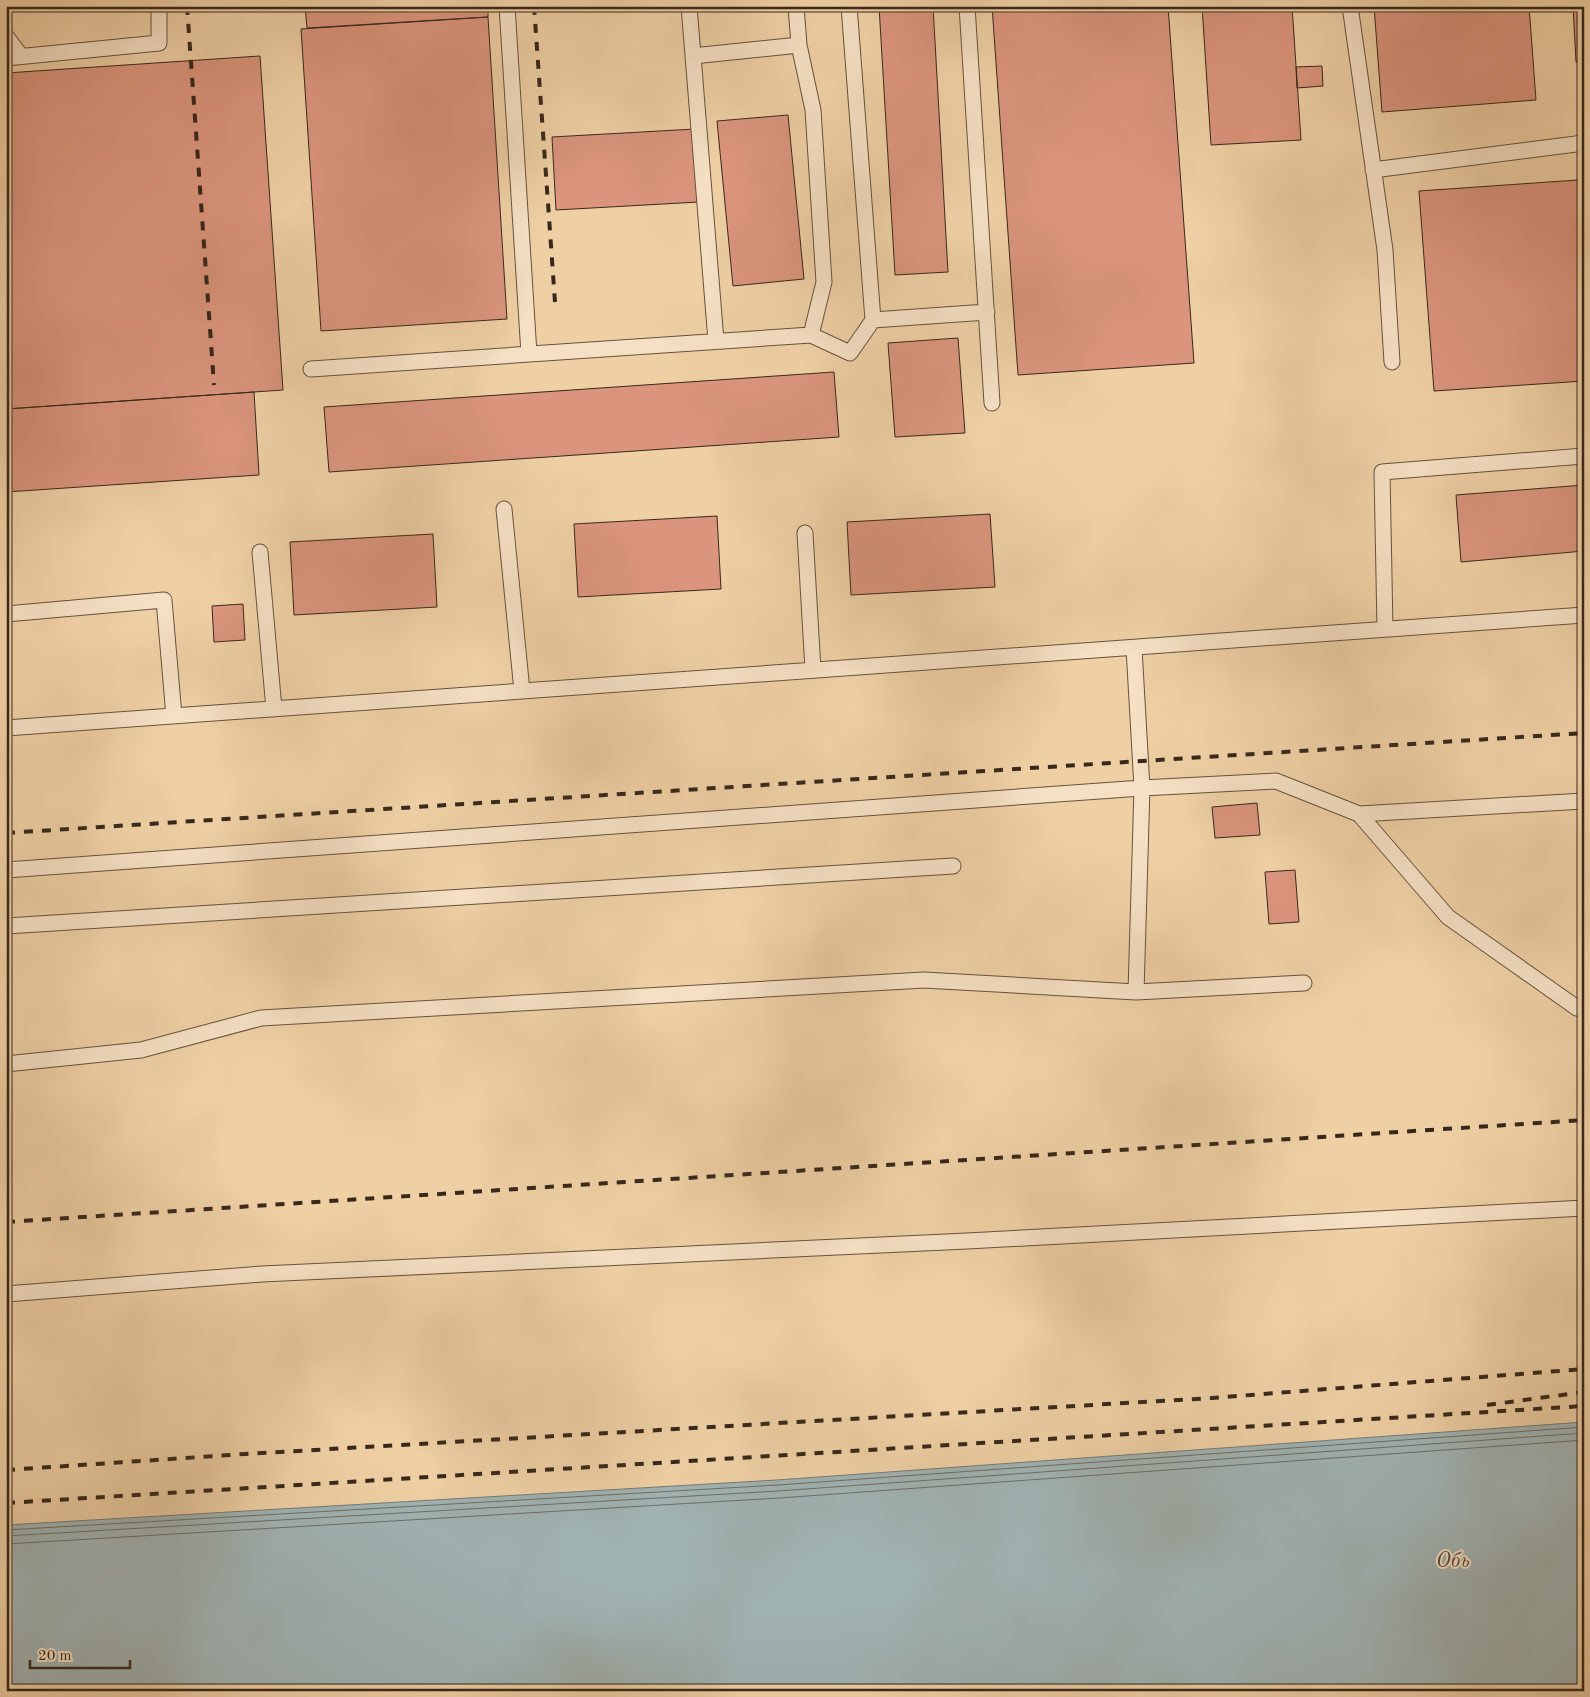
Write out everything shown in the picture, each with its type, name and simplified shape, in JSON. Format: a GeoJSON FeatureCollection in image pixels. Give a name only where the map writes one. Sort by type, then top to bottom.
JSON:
{"type":"FeatureCollection","features":[{"type":"Feature","properties":{"kind":"lane"},"geometry":{"type":"LineString","coordinates":[[6,36],[14,57],[159,43],[159,6]]}},
{"type":"Feature","properties":{"kind":"lane"},"geometry":{"type":"LineString","coordinates":[[506,6],[529,354]]}},
{"type":"Feature","properties":{"kind":"lane"},"geometry":{"type":"LineString","coordinates":[[690,6],[716,341]]}},
{"type":"Feature","properties":{"kind":"lane"},"geometry":{"type":"LineString","coordinates":[[796,6],[799,45],[813,110],[824,282],[811,335]]}},
{"type":"Feature","properties":{"kind":"lane"},"geometry":{"type":"LineString","coordinates":[[310,369],[811,335],[850,353],[873,320],[849,6]]}},
{"type":"Feature","properties":{"kind":"lane"},"geometry":{"type":"LineString","coordinates":[[967,6],[992,403]]}},
{"type":"Feature","properties":{"kind":"lane"},"geometry":{"type":"LineString","coordinates":[[1350,6],[1385,250],[1392,362]]}},
{"type":"Feature","properties":{"kind":"lane"},"geometry":{"type":"LineString","coordinates":[[693,56],[799,45]]}},
{"type":"Feature","properties":{"kind":"lane"},"geometry":{"type":"LineString","coordinates":[[1373,170],[1584,142]]}},
{"type":"Feature","properties":{"kind":"lane"},"geometry":{"type":"LineString","coordinates":[[873,320],[986,312]]}},
{"type":"Feature","properties":{"kind":"lane"},"geometry":{"type":"LineString","coordinates":[[1385,629],[1382,472],[1584,456]]}},
{"type":"Feature","properties":{"kind":"lane"},"geometry":{"type":"LineString","coordinates":[[504,509],[522,691]]}},
{"type":"Feature","properties":{"kind":"lane"},"geometry":{"type":"LineString","coordinates":[[805,533],[813,670]]}},
{"type":"Feature","properties":{"kind":"lane"},"geometry":{"type":"LineString","coordinates":[[260,552],[274,709]]}},
{"type":"Feature","properties":{"kind":"lane"},"geometry":{"type":"LineString","coordinates":[[6,614],[164,600],[174,716]]}},
{"type":"Feature","properties":{"kind":"lane"},"geometry":{"type":"LineString","coordinates":[[6,728],[1584,615]]}},
{"type":"Feature","properties":{"kind":"lane"},"geometry":{"type":"LineString","coordinates":[[1134,648],[1142,788],[1136,992]]}},
{"type":"Feature","properties":{"kind":"lane"},"geometry":{"type":"LineString","coordinates":[[6,870],[1142,788],[1276,781],[1359,814],[1584,801]]}},
{"type":"Feature","properties":{"kind":"lane"},"geometry":{"type":"LineString","coordinates":[[1359,814],[1448,917],[1577,1008],[1584,1009]]}},
{"type":"Feature","properties":{"kind":"lane"},"geometry":{"type":"LineString","coordinates":[[6,926],[953,866]]}},
{"type":"Feature","properties":{"kind":"lane"},"geometry":{"type":"LineString","coordinates":[[6,1064],[141,1050],[261,1018],[924,980],[1136,992],[1304,983]]}},
{"type":"Feature","properties":{"kind":"lane"},"geometry":{"type":"LineString","coordinates":[[6,1294],[262,1274],[967,1241],[1584,1208]]}},
{"type":"Feature","properties":{"kind":"water","name":"Обь"},"geometry":{"type":"Polygon","coordinates":[[[1584,1422],[1584,1691],[6,1691],[6,1525],[777,1480],[1584,1422]]]}},
{"type":"Feature","properties":{"kind":"building"},"geometry":{"type":"Polygon","coordinates":[[[305,6],[488,6],[488,17],[307,28],[305,6]]]}},
{"type":"Feature","properties":{"kind":"building"},"geometry":{"type":"Polygon","coordinates":[[[879,6],[933,6],[948,272],[895,275],[879,6]]]}},
{"type":"Feature","properties":{"kind":"building"},"geometry":{"type":"Polygon","coordinates":[[[992,6],[1168,6],[1194,363],[1018,375],[992,6]]]}},
{"type":"Feature","properties":{"kind":"building"},"geometry":{"type":"Polygon","coordinates":[[[1202,6],[1292,6],[1301,140],[1211,145],[1202,6]]]}},
{"type":"Feature","properties":{"kind":"building"},"geometry":{"type":"Polygon","coordinates":[[[1374,6],[1529,6],[1536,100],[1382,112],[1374,6]]]}},
{"type":"Feature","properties":{"kind":"building"},"geometry":{"type":"Polygon","coordinates":[[[1573,6],[1584,6],[1584,61],[1576,62],[1573,6]]]}},
{"type":"Feature","properties":{"kind":"building"},"geometry":{"type":"Polygon","coordinates":[[[488,17],[507,319],[321,331],[301,29],[488,17]]]}},
{"type":"Feature","properties":{"kind":"building"},"geometry":{"type":"Polygon","coordinates":[[[260,56],[283,390],[6,409],[6,73],[260,56]]]}},
{"type":"Feature","properties":{"kind":"building"},"geometry":{"type":"Polygon","coordinates":[[[1322,66],[1323,86],[1297,88],[1296,67],[1322,66]]]}},
{"type":"Feature","properties":{"kind":"building"},"geometry":{"type":"Polygon","coordinates":[[[788,115],[804,279],[733,286],[717,121],[788,115]]]}},
{"type":"Feature","properties":{"kind":"building"},"geometry":{"type":"Polygon","coordinates":[[[695,129],[699,202],[556,210],[552,137],[695,129]]]}},
{"type":"Feature","properties":{"kind":"building"},"geometry":{"type":"Polygon","coordinates":[[[1578,180],[1584,264],[1584,381],[1434,391],[1419,191],[1578,180]]]}},
{"type":"Feature","properties":{"kind":"building"},"geometry":{"type":"Polygon","coordinates":[[[958,338],[965,433],[895,437],[888,343],[958,338]]]}},
{"type":"Feature","properties":{"kind":"building"},"geometry":{"type":"Polygon","coordinates":[[[834,372],[839,437],[329,472],[324,407],[834,372]]]}},
{"type":"Feature","properties":{"kind":"building"},"geometry":{"type":"Polygon","coordinates":[[[254,392],[259,475],[6,492],[6,409],[254,392]]]}},
{"type":"Feature","properties":{"kind":"building"},"geometry":{"type":"Polygon","coordinates":[[[1584,485],[1584,551],[1461,562],[1456,495],[1584,485]]]}},
{"type":"Feature","properties":{"kind":"building"},"geometry":{"type":"Polygon","coordinates":[[[990,514],[995,587],[851,595],[847,522],[990,514]]]}},
{"type":"Feature","properties":{"kind":"building"},"geometry":{"type":"Polygon","coordinates":[[[717,516],[721,589],[578,597],[574,524],[717,516]]]}},
{"type":"Feature","properties":{"kind":"building"},"geometry":{"type":"Polygon","coordinates":[[[433,534],[437,607],[294,615],[290,542],[433,534]]]}},
{"type":"Feature","properties":{"kind":"building"},"geometry":{"type":"Polygon","coordinates":[[[243,604],[245,640],[214,642],[212,606],[243,604]]]}},
{"type":"Feature","properties":{"kind":"building"},"geometry":{"type":"Polygon","coordinates":[[[1257,803],[1260,835],[1215,838],[1212,807],[1257,803]]]}},
{"type":"Feature","properties":{"kind":"building"},"geometry":{"type":"Polygon","coordinates":[[[1295,870],[1299,922],[1269,924],[1265,872],[1295,870]]]}},
{"type":"Feature","properties":{"kind":"railway"},"geometry":{"type":"LineString","coordinates":[[187,6],[214,385]]}},
{"type":"Feature","properties":{"kind":"railway"},"geometry":{"type":"LineString","coordinates":[[534,6],[555,302]]}},
{"type":"Feature","properties":{"kind":"railway"},"geometry":{"type":"LineString","coordinates":[[6,833],[1584,733]]}},
{"type":"Feature","properties":{"kind":"railway"},"geometry":{"type":"LineString","coordinates":[[6,1222],[1584,1120]]}},
{"type":"Feature","properties":{"kind":"railway"},"geometry":{"type":"LineString","coordinates":[[6,1470],[245,1454],[1212,1398],[1584,1369]]}},
{"type":"Feature","properties":{"kind":"railway"},"geometry":{"type":"LineString","coordinates":[[1487,1405],[1584,1392]]}},
{"type":"Feature","properties":{"kind":"railway"},"geometry":{"type":"LineString","coordinates":[[6,1503],[1584,1406]]}}]}
